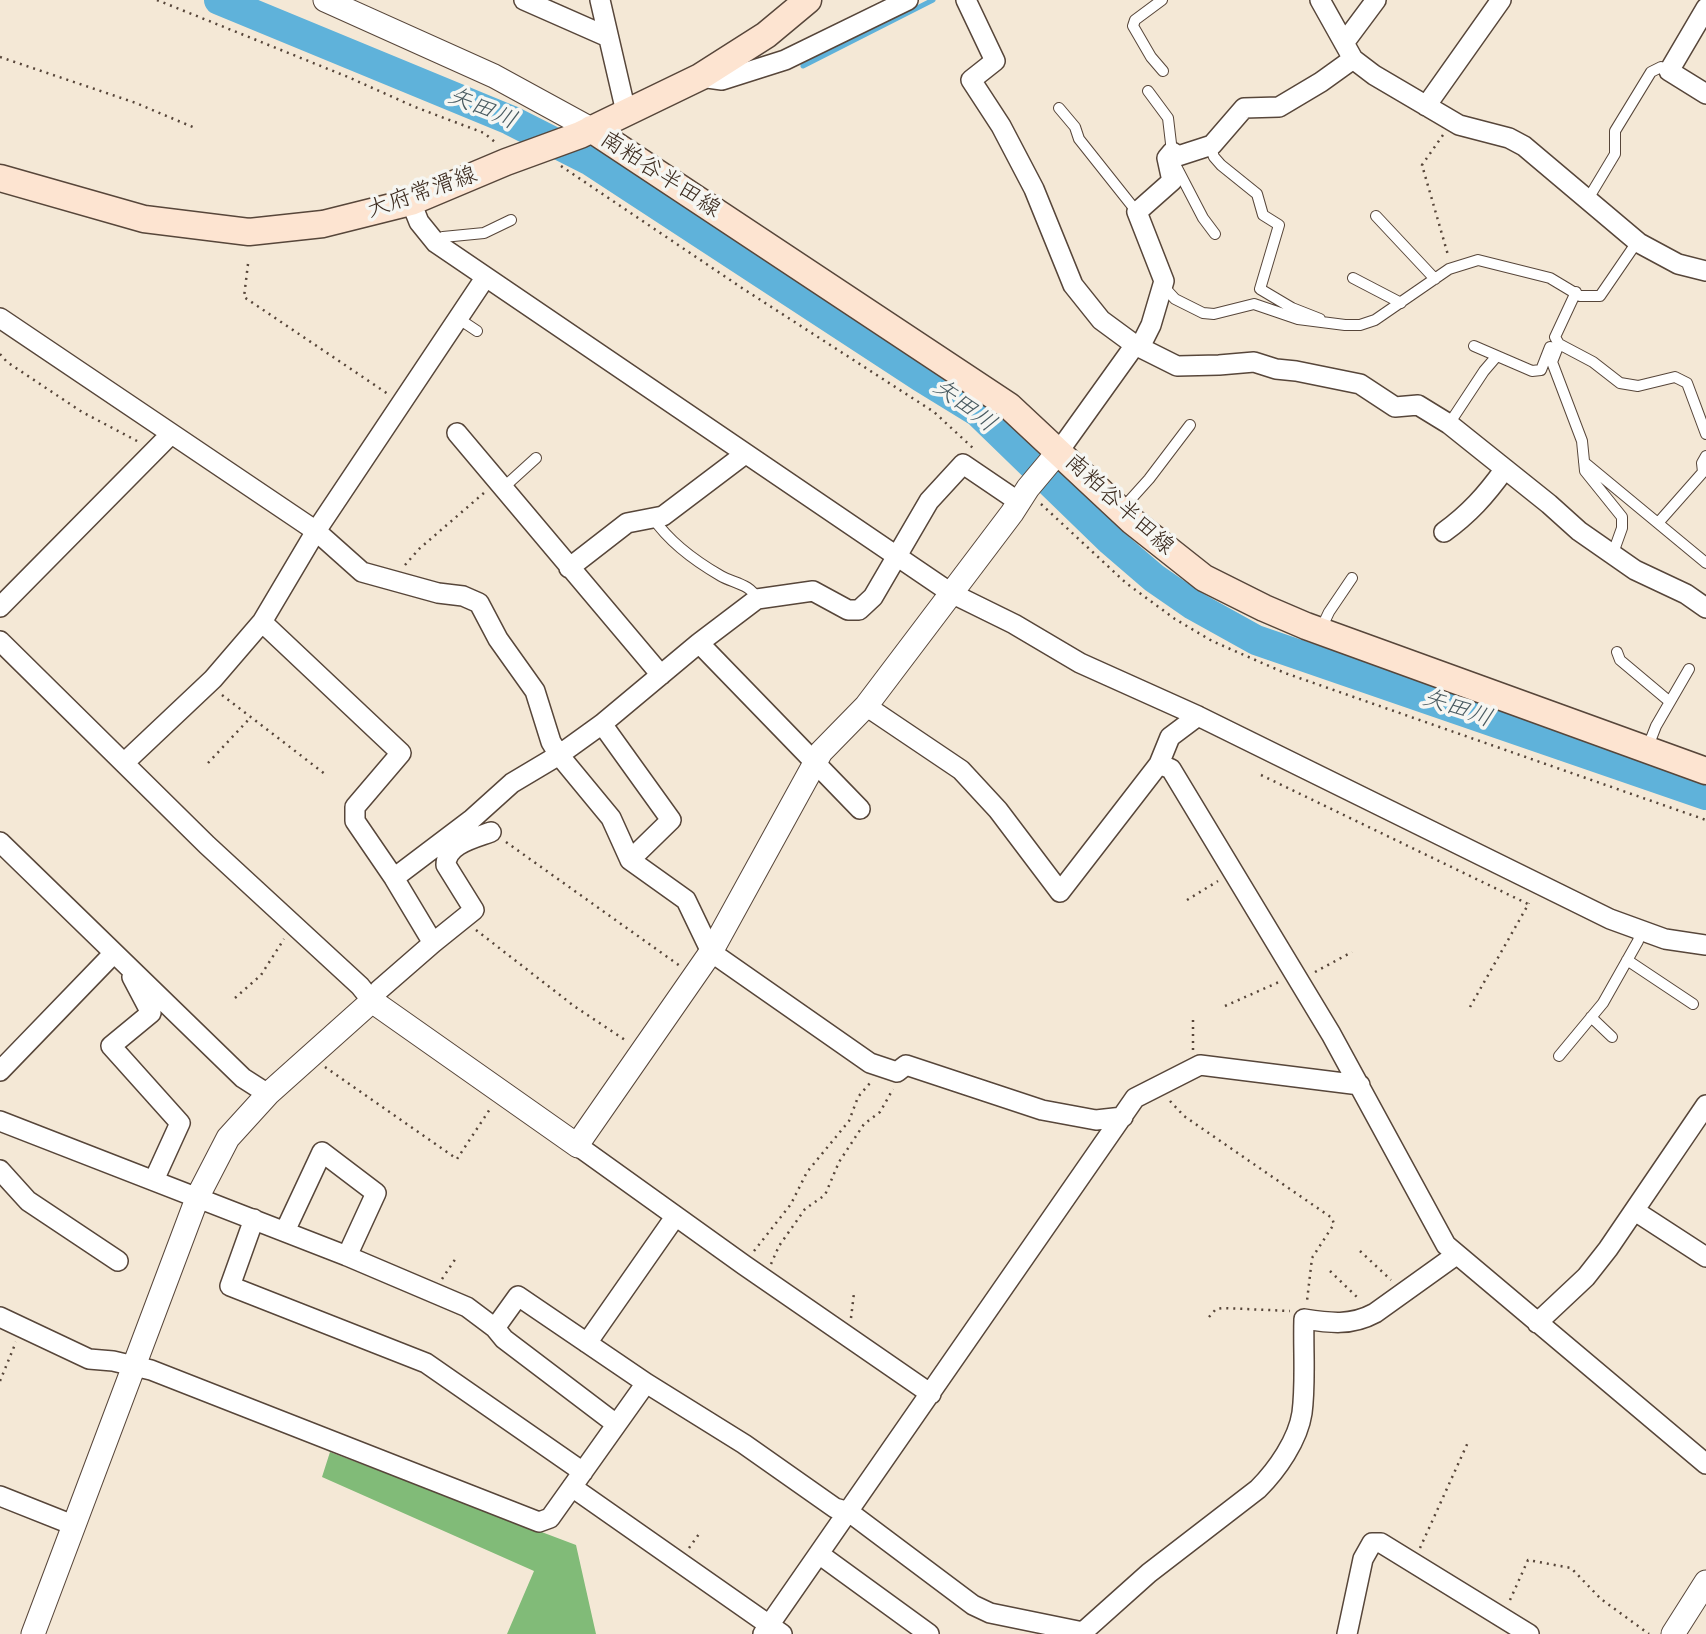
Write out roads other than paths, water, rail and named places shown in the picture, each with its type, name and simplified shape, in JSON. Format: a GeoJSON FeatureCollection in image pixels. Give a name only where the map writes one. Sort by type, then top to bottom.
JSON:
{"type":"FeatureCollection","features":[{"type":"Feature","properties":{"kind":"main road","name":"大府常滑線"},"geometry":{"type":"LineString","coordinates":[[0,178],[144,219],[249,232],[323,224],[411,202],[585,132],[700,77],[766,35],[808,0]]}},
{"type":"Feature","properties":{"kind":"main road","name":"南粕谷半田線"},"geometry":{"type":"LineString","coordinates":[[585,132],[1009,406],[1121,510],[1204,578],[1320,632],[1706,771]]}},
{"type":"Feature","properties":{"kind":"street"},"geometry":{"type":"LineString","coordinates":[[326,0],[377,11],[494,76],[585,132]]}},
{"type":"Feature","properties":{"kind":"street"},"geometry":{"type":"LineString","coordinates":[[524,0],[608,37]]}},
{"type":"Feature","properties":{"kind":"street"},"geometry":{"type":"LineString","coordinates":[[600,0],[626,112]]}},
{"type":"Feature","properties":{"kind":"street"},"geometry":{"type":"LineString","coordinates":[[700,77],[722,80],[785,60],[908,0]]}},
{"type":"Feature","properties":{"kind":"street"},"geometry":{"type":"LineString","coordinates":[[966,0],[995,61],[971,80],[1002,126],[1034,189],[1073,285],[1101,320],[1138,346],[1177,366],[1254,362],[1276,369],[1360,384],[1395,407],[1418,405],[1448,424],[1579,531],[1635,570],[1686,594],[1706,608]]}},
{"type":"Feature","properties":{"kind":"street"},"geometry":{"type":"LineString","coordinates":[[1320,0],[1348,51],[1426,106],[1453,121],[1509,138],[1524,146],[1637,242],[1678,264],[1706,271]]}},
{"type":"Feature","properties":{"kind":"street"},"geometry":{"type":"LineString","coordinates":[[577,1146],[711,952],[821,752],[866,706],[1138,346],[1151,325],[1163,286],[1159,268],[1137,212],[1172,181],[1167,158],[1210,146],[1244,108],[1279,107],[1321,82],[1348,51],[1376,0]]}},
{"type":"Feature","properties":{"kind":"street"},"geometry":{"type":"LineString","coordinates":[[1426,106],[1501,0]]}},
{"type":"Feature","properties":{"kind":"street"},"geometry":{"type":"LineString","coordinates":[[1706,8],[1669,71],[1706,94]]}},
{"type":"Feature","properties":{"kind":"street"},"geometry":{"type":"LineString","coordinates":[[766,35],[771,50],[785,60]]}},
{"type":"Feature","properties":{"kind":"street"},"geometry":{"type":"LineString","coordinates":[[411,202],[419,222],[436,243],[951,593],[1013,624],[1080,663],[1198,716],[1610,919],[1665,939],[1706,945]]}},
{"type":"Feature","properties":{"kind":"street"},"geometry":{"type":"LineString","coordinates":[[124,763],[208,684],[262,622],[316,531],[485,278]]}},
{"type":"Feature","properties":{"kind":"street"},"geometry":{"type":"LineString","coordinates":[[0,318],[316,531],[362,572],[438,593],[463,596],[479,603],[498,639],[535,691],[551,743],[611,818],[630,860],[686,900],[711,952],[870,1063],[889,1070],[906,1065],[1042,1110],[1096,1119],[1123,1117]]}},
{"type":"Feature","properties":{"kind":"street"},"geometry":{"type":"LineString","coordinates":[[457,433],[661,675]]}},
{"type":"Feature","properties":{"kind":"street"},"geometry":{"type":"LineString","coordinates":[[0,607],[170,435]]}},
{"type":"Feature","properties":{"kind":"street"},"geometry":{"type":"LineString","coordinates":[[569,568],[627,523],[663,516],[745,454]]}},
{"type":"Feature","properties":{"kind":"street"},"geometry":{"type":"LineString","coordinates":[[394,878],[472,819],[512,783],[559,755],[601,724],[757,599],[813,590],[848,610],[859,610],[873,597],[929,501],[963,464],[1023,495]]}},
{"type":"Feature","properties":{"kind":"street"},"geometry":{"type":"LineString","coordinates":[[1444,532],[1482,500],[1504,470]]}},
{"type":"Feature","properties":{"kind":"street"},"geometry":{"type":"LineString","coordinates":[[262,622],[401,753],[355,807],[355,821],[394,878],[433,943]]}},
{"type":"Feature","properties":{"kind":"street"},"geometry":{"type":"LineString","coordinates":[[0,641],[207,845],[360,986],[372,1002],[931,1394]]}},
{"type":"Feature","properties":{"kind":"street"},"geometry":{"type":"LineString","coordinates":[[699,643],[860,808]]}},
{"type":"Feature","properties":{"kind":"street"},"geometry":{"type":"LineString","coordinates":[[866,706],[961,770],[998,810],[1060,892],[1159,764],[1170,737],[1198,716]]}},
{"type":"Feature","properties":{"kind":"street"},"geometry":{"type":"LineString","coordinates":[[601,724],[671,820],[630,860]]}},
{"type":"Feature","properties":{"kind":"street"},"geometry":{"type":"LineString","coordinates":[[1159,764],[1171,769],[1297,978],[1360,1085],[1446,1245],[1706,1464]]}},
{"type":"Feature","properties":{"kind":"street"},"geometry":{"type":"LineString","coordinates":[[33,1634],[198,1196],[228,1138],[268,1094],[372,1002],[379,990],[474,910],[446,865],[446,857],[466,841],[491,832]]}},
{"type":"Feature","properties":{"kind":"street"},"geometry":{"type":"LineString","coordinates":[[0,842],[243,1078],[268,1094]]}},
{"type":"Feature","properties":{"kind":"street"},"geometry":{"type":"LineString","coordinates":[[0,1071],[114,953]]}},
{"type":"Feature","properties":{"kind":"street"},"geometry":{"type":"LineString","coordinates":[[132,970],[131,980],[151,1013],[111,1046],[180,1122],[154,1180]]}},
{"type":"Feature","properties":{"kind":"street"},"geometry":{"type":"LineString","coordinates":[[254,1219],[230,1286],[426,1363],[771,1631],[819,1553],[1135,1098],[1200,1065],[1360,1085]]}},
{"type":"Feature","properties":{"kind":"street"},"geometry":{"type":"LineString","coordinates":[[1537,1323],[1586,1277],[1635,1211],[1706,1105]]}},
{"type":"Feature","properties":{"kind":"street"},"geometry":{"type":"LineString","coordinates":[[0,1121],[198,1196],[467,1307],[495,1328],[504,1339],[617,1424]]}},
{"type":"Feature","properties":{"kind":"street"},"geometry":{"type":"LineString","coordinates":[[285,1231],[322,1152],[376,1193],[347,1256]]}},
{"type":"Feature","properties":{"kind":"street"},"geometry":{"type":"LineString","coordinates":[[0,1170],[28,1201],[118,1261]]}},
{"type":"Feature","properties":{"kind":"street"},"geometry":{"type":"LineString","coordinates":[[1635,1211],[1706,1257]]}},
{"type":"Feature","properties":{"kind":"street"},"geometry":{"type":"LineString","coordinates":[[587,1343],[676,1217]]}},
{"type":"Feature","properties":{"kind":"street"},"geometry":{"type":"LineString","coordinates":[[495,1328],[518,1296],[835,1507],[849,1513],[973,1605],[990,1613],[1083,1632],[1149,1573],[1273,1475],[1294,1437],[1302,1415],[1305,1315],[1331,1324],[1363,1320],[1455,1255]]}},
{"type":"Feature","properties":{"kind":"street"},"geometry":{"type":"LineString","coordinates":[[0,1317],[89,1359],[113,1361],[151,1370],[542,1522],[551,1518],[646,1383]]}},
{"type":"Feature","properties":{"kind":"street"},"geometry":{"type":"LineString","coordinates":[[0,1496],[73,1525]]}},
{"type":"Feature","properties":{"kind":"street"},"geometry":{"type":"LineString","coordinates":[[1347,1634],[1367,1548],[1372,1543],[1381,1543],[1529,1634]]}},
{"type":"Feature","properties":{"kind":"street"},"geometry":{"type":"LineString","coordinates":[[819,1553],[929,1634]]}},
{"type":"Feature","properties":{"kind":"street"},"geometry":{"type":"LineString","coordinates":[[1673,1634],[1706,1582]]}},
{"type":"Feature","properties":{"kind":"lane"},"geometry":{"type":"LineString","coordinates":[[1162,0],[1135,20],[1133,26],[1163,71]]}},
{"type":"Feature","properties":{"kind":"lane"},"geometry":{"type":"LineString","coordinates":[[1588,199],[1615,154],[1615,131],[1651,72],[1661,67],[1669,71]]}},
{"type":"Feature","properties":{"kind":"lane"},"geometry":{"type":"LineString","coordinates":[[1148,91],[1168,118],[1179,175],[1215,234]]}},
{"type":"Feature","properties":{"kind":"lane"},"geometry":{"type":"LineString","coordinates":[[1059,108],[1075,127],[1079,139],[1137,212]]}},
{"type":"Feature","properties":{"kind":"lane"},"geometry":{"type":"LineString","coordinates":[[1210,146],[1221,165],[1257,194],[1263,215],[1279,225],[1260,289],[1324,322]]}},
{"type":"Feature","properties":{"kind":"lane"},"geometry":{"type":"LineString","coordinates":[[1376,216],[1435,279]]}},
{"type":"Feature","properties":{"kind":"lane"},"geometry":{"type":"LineString","coordinates":[[436,243],[443,237],[484,233],[511,220]]}},
{"type":"Feature","properties":{"kind":"lane"},"geometry":{"type":"LineString","coordinates":[[1163,286],[1175,299],[1203,313],[1214,314],[1254,304],[1298,319],[1360,325],[1375,320],[1454,267],[1478,260],[1549,278],[1580,296],[1600,296],[1637,242]]}},
{"type":"Feature","properties":{"kind":"lane"},"geometry":{"type":"LineString","coordinates":[[1353,278],[1401,303]]}},
{"type":"Feature","properties":{"kind":"lane"},"geometry":{"type":"LineString","coordinates":[[1474,346],[1532,371],[1541,370],[1557,340],[1576,292]]}},
{"type":"Feature","properties":{"kind":"lane"},"geometry":{"type":"LineString","coordinates":[[459,319],[477,331]]}},
{"type":"Feature","properties":{"kind":"lane"},"geometry":{"type":"LineString","coordinates":[[1557,340],[1593,362],[1620,383],[1638,386],[1675,377],[1687,383],[1706,434]]}},
{"type":"Feature","properties":{"kind":"lane"},"geometry":{"type":"LineString","coordinates":[[1557,340],[1552,362],[1583,441],[1585,471],[1622,517],[1622,528],[1613,554]]}},
{"type":"Feature","properties":{"kind":"lane"},"geometry":{"type":"LineString","coordinates":[[1448,424],[1496,357]]}},
{"type":"Feature","properties":{"kind":"lane"},"geometry":{"type":"LineString","coordinates":[[1121,510],[1149,479],[1190,425]]}},
{"type":"Feature","properties":{"kind":"lane"},"geometry":{"type":"LineString","coordinates":[[1658,523],[1703,472],[1702,463],[1706,456]]}},
{"type":"Feature","properties":{"kind":"lane"},"geometry":{"type":"LineString","coordinates":[[500,485],[536,458]]}},
{"type":"Feature","properties":{"kind":"lane"},"geometry":{"type":"LineString","coordinates":[[1584,462],[1706,564]]}},
{"type":"Feature","properties":{"kind":"lane"},"geometry":{"type":"LineString","coordinates":[[653,518],[672,542],[723,578],[734,580],[755,593],[757,599]]}},
{"type":"Feature","properties":{"kind":"lane"},"geometry":{"type":"LineString","coordinates":[[1320,632],[1329,612],[1352,578]]}},
{"type":"Feature","properties":{"kind":"lane"},"geometry":{"type":"LineString","coordinates":[[1617,652],[1619,660],[1670,702]]}},
{"type":"Feature","properties":{"kind":"lane"},"geometry":{"type":"LineString","coordinates":[[1647,750],[1689,669]]}},
{"type":"Feature","properties":{"kind":"lane"},"geometry":{"type":"LineString","coordinates":[[1559,1056],[1603,1003],[1638,941],[1641,930]]}},
{"type":"Feature","properties":{"kind":"lane"},"geometry":{"type":"LineString","coordinates":[[1627,960],[1693,1004]]}},
{"type":"Feature","properties":{"kind":"lane"},"geometry":{"type":"LineString","coordinates":[[1591,1017],[1612,1037]]}},
{"type":"Feature","properties":{"kind":"waterway","name":"矢田川"},"geometry":{"type":"LineString","coordinates":[[219,0],[510,120],[589,160],[978,412],[1111,541],[1154,578],[1193,605],[1256,640],[1706,795]]}},
{"type":"Feature","properties":{"kind":"waterway"},"geometry":{"type":"LineString","coordinates":[[803,66],[933,0]]}}]}
